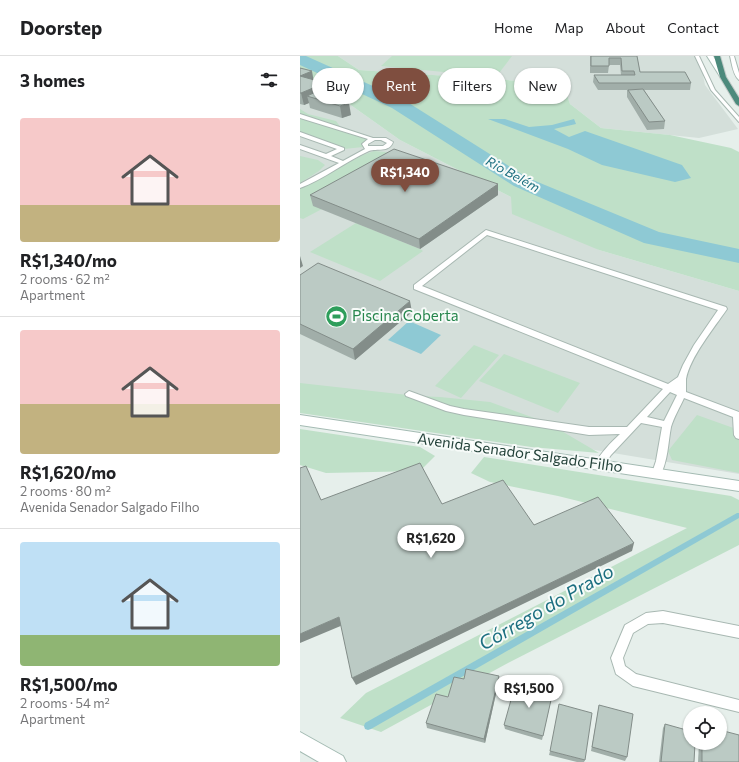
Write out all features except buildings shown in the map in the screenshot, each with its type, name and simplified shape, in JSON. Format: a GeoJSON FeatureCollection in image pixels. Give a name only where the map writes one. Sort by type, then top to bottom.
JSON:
{"type":"FeatureCollection","features":[{"type":"Feature","properties":{"kind":"highway"},"geometry":{"type":"LineString","coordinates":[[717,56],[723,77],[739,104]]}},
{"type":"Feature","properties":{"kind":"main road"},"geometry":{"type":"LineString","coordinates":[[710,56],[723,77]]}},
{"type":"Feature","properties":{"kind":"main road","name":"Avenida Senador Salgado Filho"},"geometry":{"type":"LineString","coordinates":[[300,420],[739,486]]}},
{"type":"Feature","properties":{"kind":"main road"},"geometry":{"type":"LineString","coordinates":[[300,741],[337,762]]}},
{"type":"Feature","properties":{"kind":"lane"},"geometry":{"type":"LineString","coordinates":[[697,56],[713,90],[739,120]]}},
{"type":"Feature","properties":{"kind":"lane"},"geometry":{"type":"LineString","coordinates":[[732,56],[734,69],[739,79]]}},
{"type":"Feature","properties":{"kind":"lane"},"geometry":{"type":"LineString","coordinates":[[300,116],[372,139],[386,139],[390,142],[389,145],[384,148],[370,149],[300,186]]}},
{"type":"Feature","properties":{"kind":"lane"},"geometry":{"type":"LineString","coordinates":[[300,134],[342,149],[327,156]]}},
{"type":"Feature","properties":{"kind":"lane"},"geometry":{"type":"LineString","coordinates":[[370,149],[366,147],[365,144],[372,139]]}},
{"type":"Feature","properties":{"kind":"lane"},"geometry":{"type":"LineString","coordinates":[[300,147],[344,163]]}},
{"type":"Feature","properties":{"kind":"lane"},"geometry":{"type":"LineString","coordinates":[[657,474],[661,461],[667,425],[682,394],[682,379],[698,345],[723,309],[486,232],[416,288],[669,388],[682,394],[738,416],[739,435]]}},
{"type":"Feature","properties":{"kind":"lane"},"geometry":{"type":"LineString","coordinates":[[599,465],[608,452],[669,388],[682,379]]}},
{"type":"Feature","properties":{"kind":"lane"},"geometry":{"type":"LineString","coordinates":[[409,394],[449,409],[464,412],[590,431],[629,430]]}},
{"type":"Feature","properties":{"kind":"lane"},"geometry":{"type":"LineString","coordinates":[[640,419],[667,425]]}},
{"type":"Feature","properties":{"kind":"lane"},"geometry":{"type":"LineString","coordinates":[[739,632],[663,617],[646,619],[629,629],[617,658],[620,670],[633,680],[739,706]]}},
{"type":"Feature","properties":{"kind":"shaded area"},"geometry":{"type":"Polygon","coordinates":[[[338,56],[699,56],[705,85],[738,129],[699,138],[601,128],[570,104],[571,68],[514,68],[514,81],[506,80],[506,68],[438,68],[438,75],[430,75],[430,68],[372,68],[372,71],[364,70],[364,68],[356,68],[338,56]]]}},
{"type":"Feature","properties":{"kind":"shaded area"},"geometry":{"type":"Polygon","coordinates":[[[300,76],[312,80],[312,104],[349,104],[400,140],[511,197],[599,250],[739,291],[739,474],[300,401],[300,76]]]}},
{"type":"Feature","properties":{"kind":"green space"},"geometry":{"type":"Polygon","coordinates":[[[300,56],[338,56],[356,68],[312,68],[312,80],[300,77],[300,56]]]}},
{"type":"Feature","properties":{"kind":"green space"},"geometry":{"type":"Polygon","coordinates":[[[392,56],[512,56],[503,68],[438,68],[438,71],[430,71],[430,68],[381,66],[392,56]]]}},
{"type":"Feature","properties":{"kind":"green space"},"geometry":{"type":"Polygon","coordinates":[[[364,70],[372,71],[372,104],[430,104],[430,75],[438,75],[438,104],[506,104],[506,80],[514,81],[514,104],[570,104],[601,128],[670,135],[731,148],[739,152],[739,291],[599,250],[512,214],[511,197],[400,140],[349,104],[364,104],[364,70]]]}},
{"type":"Feature","properties":{"kind":"green space"},"geometry":{"type":"Polygon","coordinates":[[[300,109],[308,114],[336,121],[341,128],[367,140],[363,147],[344,149],[300,132],[300,109]]]}},
{"type":"Feature","properties":{"kind":"green space"},"geometry":{"type":"Polygon","coordinates":[[[374,151],[386,152],[392,156],[313,205],[322,209],[303,219],[300,218],[300,188],[363,155],[374,151]]]}},
{"type":"Feature","properties":{"kind":"green space"},"geometry":{"type":"Polygon","coordinates":[[[300,156],[318,160],[325,165],[319,171],[300,183],[300,156]]]}},
{"type":"Feature","properties":{"kind":"green space"},"geometry":{"type":"Polygon","coordinates":[[[356,223],[423,251],[380,281],[310,252],[356,223]]]}},
{"type":"Feature","properties":{"kind":"green space"},"geometry":{"type":"Polygon","coordinates":[[[474,345],[499,355],[461,398],[435,386],[474,345]]]}},
{"type":"Feature","properties":{"kind":"green space"},"geometry":{"type":"Polygon","coordinates":[[[504,354],[580,383],[558,413],[479,381],[504,354]]]}},
{"type":"Feature","properties":{"kind":"green space"},"geometry":{"type":"Polygon","coordinates":[[[300,383],[417,396],[490,402],[548,423],[599,453],[531,447],[300,413],[300,383]]]}},
{"type":"Feature","properties":{"kind":"green space"},"geometry":{"type":"Polygon","coordinates":[[[697,415],[739,430],[739,473],[672,460],[668,451],[697,415]]]}},
{"type":"Feature","properties":{"kind":"green space"},"geometry":{"type":"Polygon","coordinates":[[[300,429],[420,447],[435,456],[420,471],[326,473],[300,465],[300,429]]]}},
{"type":"Feature","properties":{"kind":"green space"},"geometry":{"type":"Polygon","coordinates":[[[484,457],[731,496],[739,500],[739,545],[508,663],[381,732],[340,718],[366,693],[687,528],[558,496],[490,482],[471,473],[484,457]]]}},
{"type":"Feature","properties":{"kind":"water"},"geometry":{"type":"Polygon","coordinates":[[[488,119],[505,119],[529,127],[552,125],[574,119],[576,124],[554,129],[569,137],[585,131],[682,165],[691,178],[675,182],[602,165],[568,149],[488,119]]]}},
{"type":"Feature","properties":{"kind":"water"},"geometry":{"type":"Polygon","coordinates":[[[409,321],[441,335],[421,354],[388,340],[409,321]]]}},
{"type":"Feature","properties":{"kind":"waterway","name":"Rio Belém"},"geometry":{"type":"LineString","coordinates":[[300,59],[398,104],[521,182],[652,238],[739,256]]}},
{"type":"Feature","properties":{"kind":"waterway","name":"Córrego do Prado"},"geometry":{"type":"LineString","coordinates":[[368,726],[739,515]]}},
{"type":"Feature","properties":{"kind":"place","name":"Piscina Coberta"},"geometry":{"type":"Point","coordinates":[337,316]}}]}
